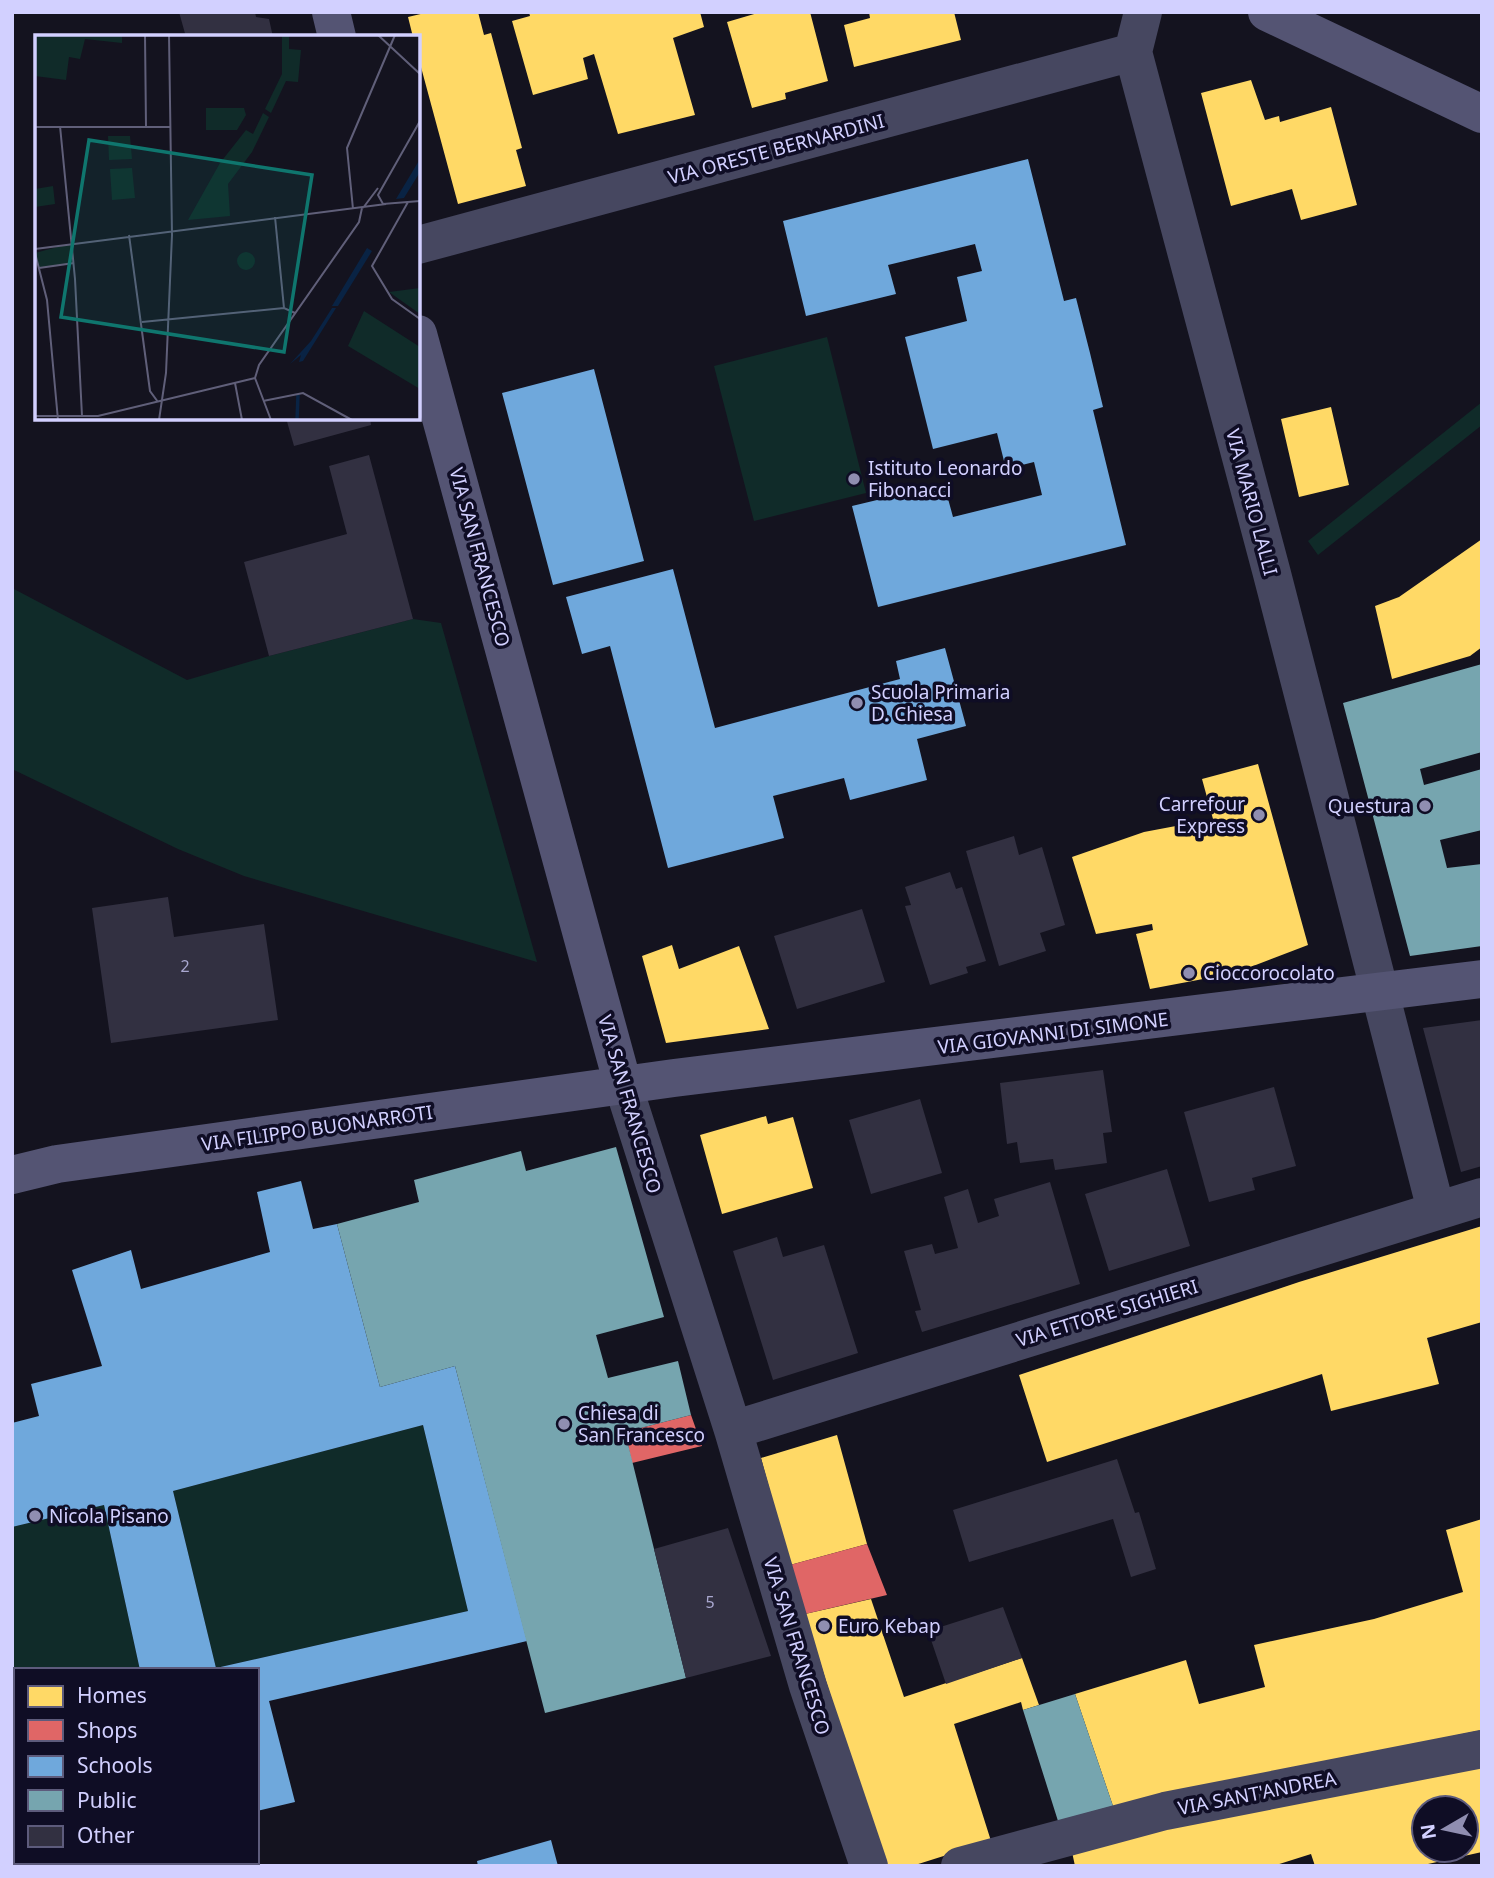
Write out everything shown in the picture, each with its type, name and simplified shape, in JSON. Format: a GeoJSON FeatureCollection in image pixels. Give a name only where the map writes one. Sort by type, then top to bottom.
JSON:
{"type":"FeatureCollection","features":[{"type":"Feature","properties":{"kind":"street"},"geometry":{"type":"LineString","coordinates":[[331,12],[337,35]]}},
{"type":"Feature","properties":{"kind":"street","name":"VIA MARIO LALLI"},"geometry":{"type":"LineString","coordinates":[[1143,12],[1133,52],[1436,1210]]}},
{"type":"Feature","properties":{"kind":"street"},"geometry":{"type":"LineString","coordinates":[[1267,12],[1482,114]]}},
{"type":"Feature","properties":{"kind":"street","name":"VIA ORESTE BERNARDINI"},"geometry":{"type":"LineString","coordinates":[[420,244],[1133,52]]}},
{"type":"Feature","properties":{"kind":"street","name":"VIA SAN FRANCESCO"},"geometry":{"type":"LineString","coordinates":[[420,341],[623,1085],[733,1430],[796,1649],[869,1866]]}},
{"type":"Feature","properties":{"kind":"street","name":"VIA GIOVANNI DI SIMONE"},"geometry":{"type":"LineString","coordinates":[[623,1085],[1482,979]]}},
{"type":"Feature","properties":{"kind":"street","name":"VIA FILIPPO BUONARROTI"},"geometry":{"type":"LineString","coordinates":[[12,1175],[57,1164],[623,1085]]}},
{"type":"Feature","properties":{"kind":"street","name":"VIA ETTORE SIGHIERI"},"geometry":{"type":"LineString","coordinates":[[733,1430],[1482,1197]]}},
{"type":"Feature","properties":{"kind":"street","name":"VIA SANT'ANDREA"},"geometry":{"type":"LineString","coordinates":[[960,1866],[1037,1856],[1165,1811],[1482,1749]]}},
{"type":"Feature","properties":{"kind":"green space"},"geometry":{"type":"Polygon","coordinates":[[[827,337],[866,493],[754,521],[714,366],[827,337]]]}},
{"type":"Feature","properties":{"kind":"green space"},"geometry":{"type":"Polygon","coordinates":[[[1482,402],[1482,425],[1318,555],[1308,541],[1482,402]]]}},
{"type":"Feature","properties":{"kind":"green space"},"geometry":{"type":"Polygon","coordinates":[[[12,588],[187,680],[413,619],[441,623],[537,962],[244,876],[178,849],[12,769],[12,588]]]}},
{"type":"Feature","properties":{"kind":"green space"},"geometry":{"type":"Polygon","coordinates":[[[423,1425],[468,1611],[216,1668],[173,1491],[423,1425]]]}},
{"type":"Feature","properties":{"kind":"green space"},"geometry":{"type":"Polygon","coordinates":[[[104,1505],[140,1668],[14,1668],[12,1716],[12,1527],[104,1505]]]}},
{"type":"Feature","properties":{"kind":"building: Homes"},"geometry":{"type":"Polygon","coordinates":[[[429,12],[478,12],[484,35],[491,33],[522,148],[516,150],[526,186],[458,204],[420,63],[420,35],[412,35],[408,17],[429,12]]]}},
{"type":"Feature","properties":{"kind":"building: Homes"},"geometry":{"type":"Polygon","coordinates":[[[529,12],[700,12],[704,27],[673,38],[695,115],[618,134],[594,54],[583,58],[588,79],[533,95],[512,21],[530,16],[529,12]]]}},
{"type":"Feature","properties":{"kind":"building: Homes"},"geometry":{"type":"Polygon","coordinates":[[[761,12],[810,12],[828,81],[785,93],[786,99],[752,108],[727,22],[761,12]]]}},
{"type":"Feature","properties":{"kind":"building: Homes"},"geometry":{"type":"Polygon","coordinates":[[[869,12],[954,12],[961,40],[854,67],[844,25],[870,18],[869,12]]]}},
{"type":"Feature","properties":{"kind":"building: Homes"},"geometry":{"type":"Polygon","coordinates":[[[1251,80],[1265,120],[1279,116],[1280,122],[1331,107],[1357,205],[1301,220],[1292,189],[1231,206],[1201,93],[1251,80]]]}},
{"type":"Feature","properties":{"kind":"building: Homes"},"geometry":{"type":"Polygon","coordinates":[[[1331,407],[1349,485],[1299,497],[1281,419],[1331,407]]]}},
{"type":"Feature","properties":{"kind":"building: Homes"},"geometry":{"type":"Polygon","coordinates":[[[1482,539],[1482,647],[1470,656],[1392,679],[1375,606],[1399,597],[1482,539]]]}},
{"type":"Feature","properties":{"kind":"building: Homes"},"geometry":{"type":"Polygon","coordinates":[[[1258,764],[1308,945],[1235,973],[1150,989],[1136,934],[1153,930],[1152,924],[1096,934],[1072,857],[1144,832],[1213,819],[1202,779],[1258,764]]]}},
{"type":"Feature","properties":{"kind":"building: Homes"},"geometry":{"type":"Polygon","coordinates":[[[672,945],[679,969],[739,946],[769,1029],[666,1043],[642,956],[672,945]]]}},
{"type":"Feature","properties":{"kind":"building: Homes"},"geometry":{"type":"Polygon","coordinates":[[[766,1116],[768,1124],[793,1117],[813,1188],[722,1214],[700,1135],[766,1116]]]}},
{"type":"Feature","properties":{"kind":"building: Homes"},"geometry":{"type":"Polygon","coordinates":[[[1482,1226],[1482,1322],[1427,1338],[1439,1384],[1331,1411],[1322,1374],[1047,1462],[1019,1375],[1299,1282],[1482,1226]]]}},
{"type":"Feature","properties":{"kind":"building: Homes"},"geometry":{"type":"Polygon","coordinates":[[[837,1435],[867,1544],[790,1565],[761,1458],[837,1435]]]}},
{"type":"Feature","properties":{"kind":"building: Homes"},"geometry":{"type":"Polygon","coordinates":[[[1482,1519],[1482,1730],[1113,1806],[1075,1694],[1186,1660],[1199,1704],[1265,1687],[1254,1645],[1374,1619],[1463,1592],[1446,1530],[1482,1519]]]}},
{"type":"Feature","properties":{"kind":"building: Homes"},"geometry":{"type":"Polygon","coordinates":[[[871,1599],[904,1697],[1022,1658],[1039,1705],[1023,1710],[1021,1702],[954,1724],[991,1841],[912,1866],[884,1866],[805,1614],[871,1599]]]}},
{"type":"Feature","properties":{"kind":"building: Homes"},"geometry":{"type":"Polygon","coordinates":[[[1482,1764],[1482,1852],[1480,1794],[1410,1794],[1410,1864],[1428,1864],[1419,1866],[1315,1866],[1311,1854],[1273,1866],[1075,1866],[1072,1852],[1172,1826],[1482,1764]]]}},
{"type":"Feature","properties":{"kind":"building: Shops"},"geometry":{"type":"Polygon","coordinates":[[[691,1415],[702,1446],[632,1463],[625,1432],[691,1415]]]}},
{"type":"Feature","properties":{"kind":"building: Shops"},"geometry":{"type":"Polygon","coordinates":[[[867,1544],[887,1595],[805,1614],[790,1565],[867,1544]]]}},
{"type":"Feature","properties":{"kind":"building: Schools"},"geometry":{"type":"Polygon","coordinates":[[[1028,159],[1064,301],[1076,298],[1090,353],[1103,407],[1093,410],[1126,545],[878,607],[852,506],[944,484],[953,517],[1042,495],[1034,462],[1006,469],[997,433],[933,449],[905,337],[967,321],[957,277],[982,271],[975,244],[888,265],[896,294],[806,316],[783,221],[1028,159]]]}},
{"type":"Feature","properties":{"kind":"building: Schools"},"geometry":{"type":"Polygon","coordinates":[[[594,369],[644,561],[553,585],[502,393],[594,369]]]}},
{"type":"Feature","properties":{"kind":"building: Schools","name":"Scuola Primaria D. Chiesa"},"geometry":{"type":"Polygon","coordinates":[[[673,569],[715,728],[900,679],[896,661],[945,648],[966,726],[917,739],[927,780],[850,800],[844,778],[773,796],[784,838],[668,868],[610,646],[582,654],[566,597],[673,569]]]}},
{"type":"Feature","properties":{"kind":"building: Schools"},"geometry":{"type":"Polygon","coordinates":[[[301,1181],[313,1229],[337,1224],[380,1387],[455,1366],[527,1641],[269,1701],[295,1802],[259,1811],[259,1668],[216,1668],[140,1668],[104,1505],[12,1527],[12,1423],[39,1416],[31,1384],[102,1366],[72,1270],[131,1250],[141,1289],[270,1252],[257,1192],[301,1181]],[[423,1425],[173,1491],[216,1668],[468,1611],[423,1425]]]}},
{"type":"Feature","properties":{"kind":"building: Schools"},"geometry":{"type":"Polygon","coordinates":[[[12,1716],[14,1716],[14,1832],[12,1716]]]}},
{"type":"Feature","properties":{"kind":"building: Schools"},"geometry":{"type":"Polygon","coordinates":[[[551,1840],[558,1866],[478,1866],[477,1861],[551,1840]]]}},
{"type":"Feature","properties":{"kind":"building: Public","name":"Questura"},"geometry":{"type":"Polygon","coordinates":[[[1482,664],[1482,752],[1420,769],[1424,785],[1482,769],[1482,830],[1440,840],[1447,868],[1482,864],[1482,946],[1410,956],[1343,703],[1482,664]]]}},
{"type":"Feature","properties":{"kind":"building: Public","name":"Chiesa di San Francesco"},"geometry":{"type":"Polygon","coordinates":[[[616,1147],[664,1317],[596,1335],[608,1378],[678,1361],[691,1415],[625,1432],[686,1678],[545,1713],[455,1366],[380,1387],[337,1224],[419,1202],[414,1180],[521,1151],[526,1171],[616,1147]]]}},
{"type":"Feature","properties":{"kind":"building: Public"},"geometry":{"type":"Polygon","coordinates":[[[1075,1694],[1113,1806],[1058,1821],[1023,1710],[1075,1694]]]}},
{"type":"Feature","properties":{"kind":"building: Other"},"geometry":{"type":"Polygon","coordinates":[[[179,12],[255,12],[256,17],[269,19],[273,35],[185,35],[179,12]]]}},
{"type":"Feature","properties":{"kind":"building: Other"},"geometry":{"type":"Polygon","coordinates":[[[287,420],[370,420],[371,425],[294,446],[287,420]]]}},
{"type":"Feature","properties":{"kind":"building: Other"},"geometry":{"type":"Polygon","coordinates":[[[369,455],[413,619],[269,656],[244,562],[347,534],[329,466],[369,455]]]}},
{"type":"Feature","properties":{"kind":"building: Other"},"geometry":{"type":"Polygon","coordinates":[[[1014,836],[1019,855],[1042,847],[1065,925],[1040,933],[1046,951],[999,966],[966,851],[1014,836]]]}},
{"type":"Feature","properties":{"kind":"building: Other"},"geometry":{"type":"Polygon","coordinates":[[[950,872],[956,889],[962,887],[986,961],[966,967],[968,973],[930,985],[905,906],[911,905],[905,887],[950,872]]]}},
{"type":"Feature","properties":{"kind":"building: Other"},"geometry":{"type":"Polygon","coordinates":[[[168,897],[174,937],[264,924],[278,1020],[111,1043],[92,908],[168,897]]]}},
{"type":"Feature","properties":{"kind":"building: Other"},"geometry":{"type":"Polygon","coordinates":[[[862,909],[885,982],[797,1009],[774,936],[862,909]]]}},
{"type":"Feature","properties":{"kind":"building: Other"},"geometry":{"type":"Polygon","coordinates":[[[1482,1020],[1482,1166],[1461,1172],[1423,1028],[1482,1020]]]}},
{"type":"Feature","properties":{"kind":"building: Other"},"geometry":{"type":"Polygon","coordinates":[[[1103,1070],[1112,1132],[1103,1133],[1107,1163],[1055,1170],[1053,1159],[1020,1163],[1017,1142],[1007,1144],[1000,1083],[1103,1070]]]}},
{"type":"Feature","properties":{"kind":"building: Other"},"geometry":{"type":"Polygon","coordinates":[[[1274,1087],[1296,1166],[1252,1178],[1255,1190],[1209,1202],[1184,1112],[1274,1087]]]}},
{"type":"Feature","properties":{"kind":"building: Other"},"geometry":{"type":"Polygon","coordinates":[[[920,1099],[942,1173],[871,1194],[849,1120],[920,1099]]]}},
{"type":"Feature","properties":{"kind":"building: Other"},"geometry":{"type":"Polygon","coordinates":[[[1167,1169],[1190,1246],[1109,1271],[1085,1194],[1167,1169]]]}},
{"type":"Feature","properties":{"kind":"building: Other"},"geometry":{"type":"Polygon","coordinates":[[[1050,1182],[1080,1284],[922,1332],[915,1311],[921,1310],[904,1251],[932,1244],[935,1254],[958,1248],[944,1197],[968,1189],[978,1223],[999,1216],[994,1199],[1050,1182]]]}},
{"type":"Feature","properties":{"kind":"building: Other"},"geometry":{"type":"Polygon","coordinates":[[[777,1237],[783,1257],[824,1245],[858,1353],[773,1380],[733,1251],[777,1237]]]}},
{"type":"Feature","properties":{"kind":"building: Other"},"geometry":{"type":"Polygon","coordinates":[[[1117,1459],[1135,1513],[1139,1512],[1156,1569],[1131,1577],[1113,1519],[969,1562],[953,1510],[1117,1459]]]}},
{"type":"Feature","properties":{"kind":"building: Other"},"geometry":{"type":"Polygon","coordinates":[[[728,1528],[771,1656],[686,1678],[654,1549],[728,1528]]]}},
{"type":"Feature","properties":{"kind":"building: Other"},"geometry":{"type":"Polygon","coordinates":[[[1003,1607],[1022,1658],[946,1684],[928,1631],[1003,1607]]]}},
{"type":"Feature","properties":{"kind":"place","name":"Istituto Leonardo Fibonacci"},"geometry":{"type":"Point","coordinates":[854,479]}},
{"type":"Feature","properties":{"kind":"place","name":"Scuola Primaria D. Chiesa"},"geometry":{"type":"Point","coordinates":[857,703]}},
{"type":"Feature","properties":{"kind":"place","name":"Questura"},"geometry":{"type":"Point","coordinates":[1425,806]}},
{"type":"Feature","properties":{"kind":"place","name":"Carrefour Express"},"geometry":{"type":"Point","coordinates":[1259,815]}},
{"type":"Feature","properties":{"kind":"place","name":"Cioccorocolato"},"geometry":{"type":"Point","coordinates":[1189,973]}},
{"type":"Feature","properties":{"kind":"place","name":"Chiesa di San Francesco"},"geometry":{"type":"Point","coordinates":[564,1424]}},
{"type":"Feature","properties":{"kind":"place","name":"Nicola Pisano"},"geometry":{"type":"Point","coordinates":[35,1516]}},
{"type":"Feature","properties":{"kind":"place","name":"Euro Kebap"},"geometry":{"type":"Point","coordinates":[824,1626]}}]}
